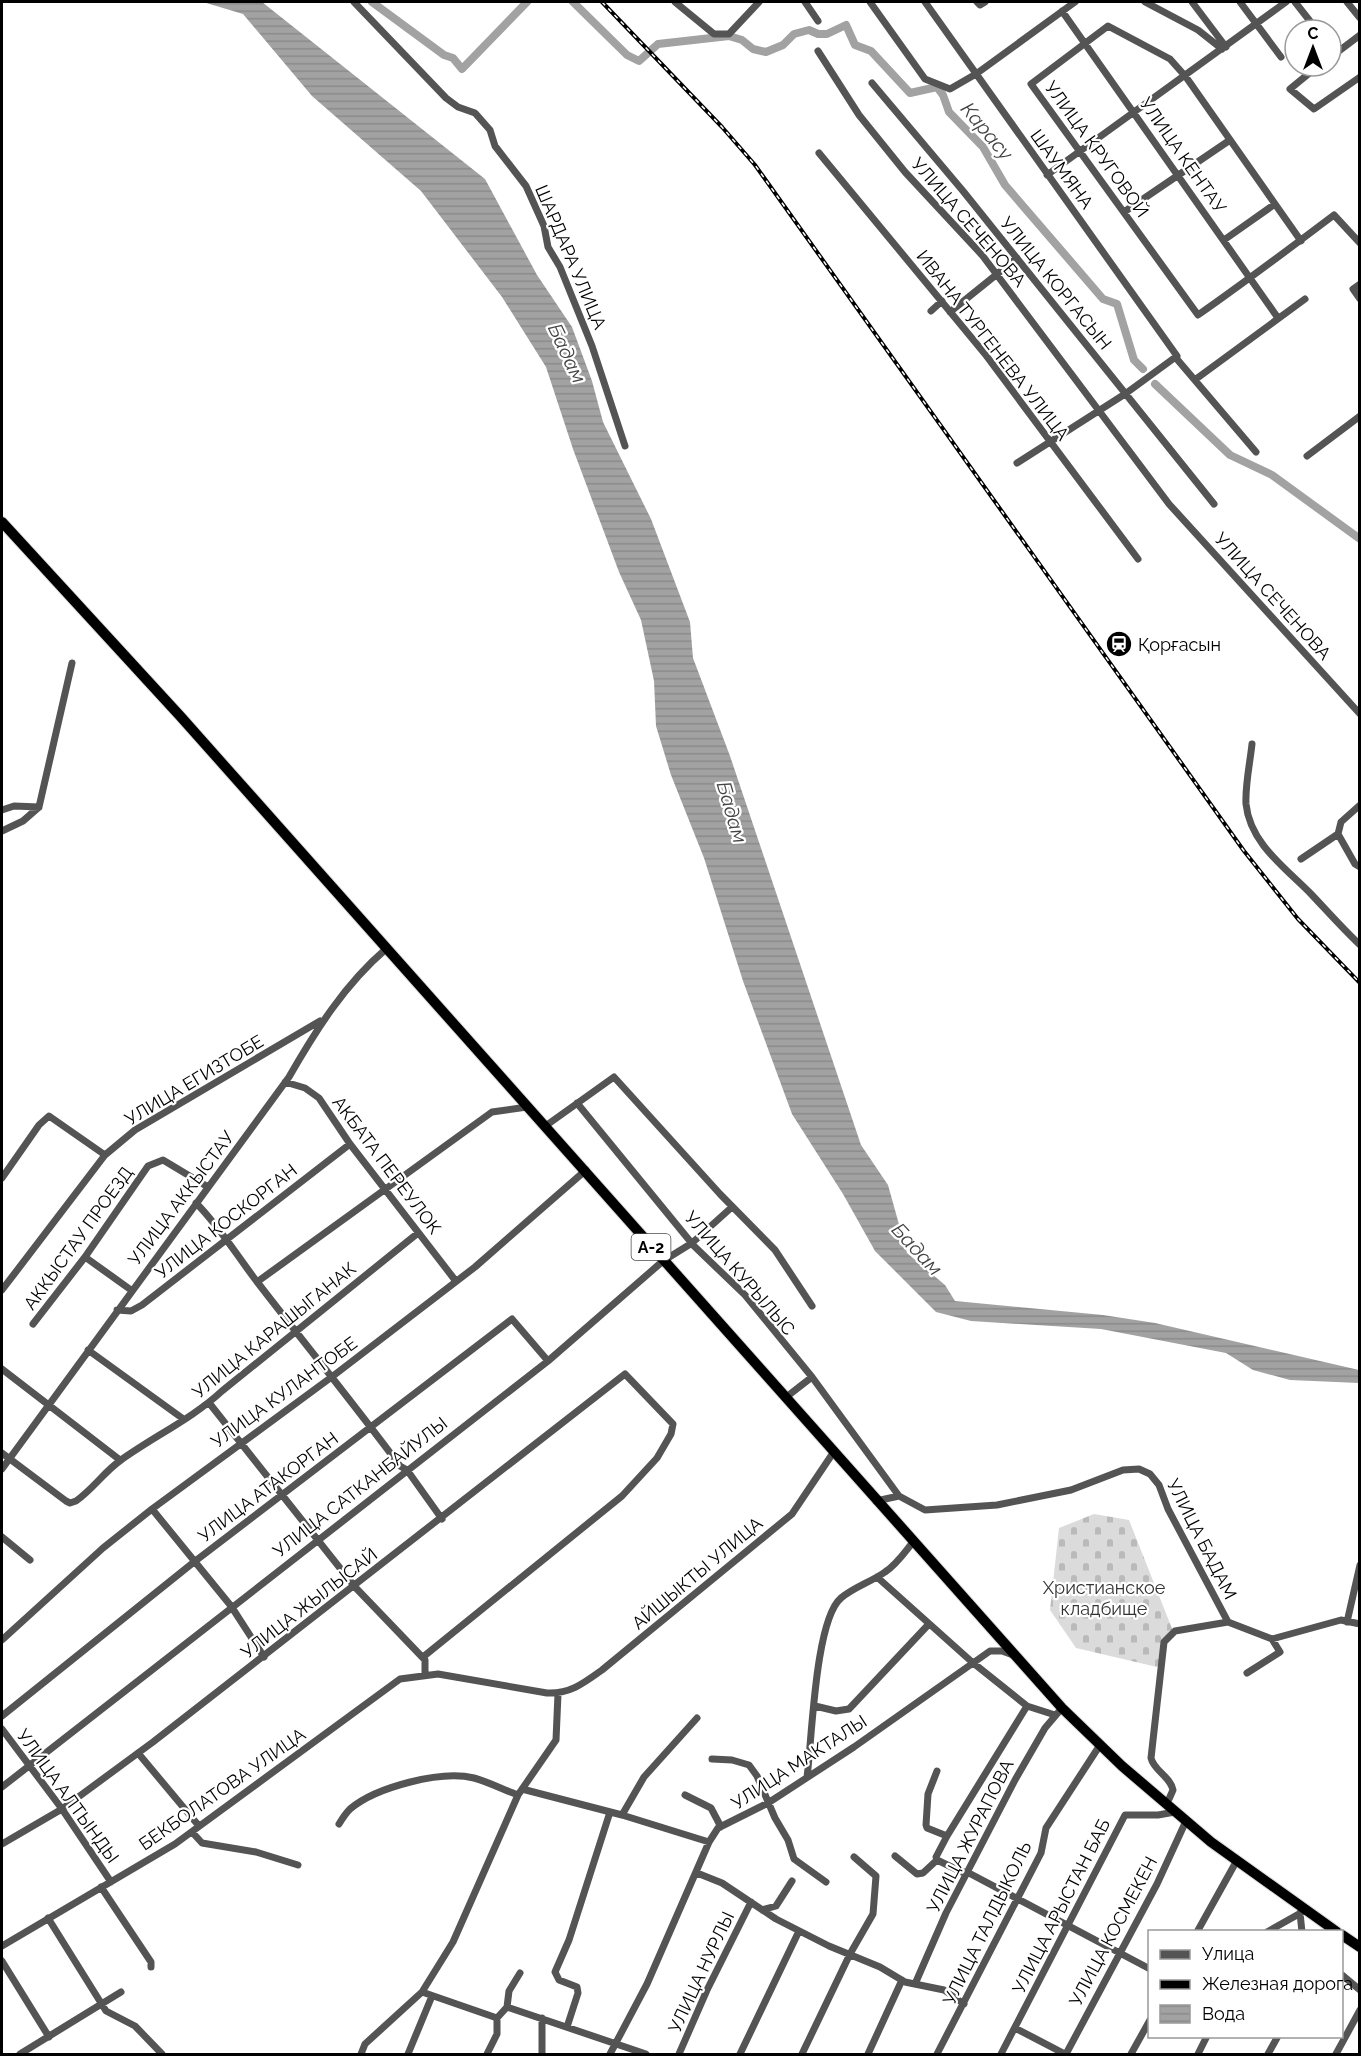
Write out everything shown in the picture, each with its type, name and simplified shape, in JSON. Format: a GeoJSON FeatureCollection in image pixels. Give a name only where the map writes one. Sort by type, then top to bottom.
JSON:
{"type":"FeatureCollection","features":[{"type":"Feature","properties":{"kind":"highway","name":"A-2"},"geometry":{"type":"LineString","coordinates":[[2,522],[182,717],[544,1127],[586,1170],[663,1261],[1015,1656],[1058,1712],[1100,1745],[1163,1802],[1236,1862],[1303,1912],[1334,1930]]}},
{"type":"Feature","properties":{"kind":"highway"},"geometry":{"type":"LineString","coordinates":[[1343,1936],[1359,1947]]}},
{"type":"Feature","properties":{"kind":"street","name":"ШАРДАРА УЛИЦА"},"geometry":{"type":"LineString","coordinates":[[354,2],[446,98],[458,107],[475,113],[490,130],[495,146],[526,186],[544,226],[548,247],[560,267],[592,345],[625,446]]}},
{"type":"Feature","properties":{"kind":"street"},"geometry":{"type":"LineString","coordinates":[[678,4],[714,34],[729,34],[759,2]]}},
{"type":"Feature","properties":{"kind":"street"},"geometry":{"type":"LineString","coordinates":[[805,2],[818,21]]}},
{"type":"Feature","properties":{"kind":"street"},"geometry":{"type":"LineString","coordinates":[[870,2],[929,83],[950,89],[976,74],[1075,2]]}},
{"type":"Feature","properties":{"kind":"street","name":"ШАУМЯНА"},"geometry":{"type":"LineString","coordinates":[[925,2],[1176,356],[1256,452]]}},
{"type":"Feature","properties":{"kind":"street"},"geometry":{"type":"LineString","coordinates":[[977,2],[980,5],[985,2]]}},
{"type":"Feature","properties":{"kind":"street"},"geometry":{"type":"LineString","coordinates":[[1145,2],[1198,30],[1224,48]]}},
{"type":"Feature","properties":{"kind":"street"},"geometry":{"type":"LineString","coordinates":[[1192,2],[1224,48]]}},
{"type":"Feature","properties":{"kind":"street"},"geometry":{"type":"LineString","coordinates":[[1240,2],[1281,57]]}},
{"type":"Feature","properties":{"kind":"street"},"geometry":{"type":"LineString","coordinates":[[1047,175],[1186,77],[1286,2]]}},
{"type":"Feature","properties":{"kind":"street"},"geometry":{"type":"LineString","coordinates":[[1295,2],[1308,18]]}},
{"type":"Feature","properties":{"kind":"street"},"geometry":{"type":"LineString","coordinates":[[1347,2],[1359,18]]}},
{"type":"Feature","properties":{"kind":"street","name":"УЛИЦА КЕНТАУ"},"geometry":{"type":"LineString","coordinates":[[1062,11],[1278,318]]}},
{"type":"Feature","properties":{"kind":"street","name":"УЛИЦА КРУГОВОЙ"},"geometry":{"type":"LineString","coordinates":[[1251,278],[1198,315],[1031,84],[1108,26],[1170,59],[1186,77],[1301,241]]}},
{"type":"Feature","properties":{"kind":"street"},"geometry":{"type":"LineString","coordinates":[[1343,46],[1359,35]]}},
{"type":"Feature","properties":{"kind":"street","name":"УЛИЦА СЕЧЕНОВА"},"geometry":{"type":"LineString","coordinates":[[818,51],[859,115],[905,172],[995,273],[1169,504],[1359,714]]}},
{"type":"Feature","properties":{"kind":"street"},"geometry":{"type":"LineString","coordinates":[[1303,78],[1290,89],[1314,109],[1359,77]]}},
{"type":"Feature","properties":{"kind":"street","name":"УЛИЦА КОРГАСЫН"},"geometry":{"type":"LineString","coordinates":[[872,83],[1017,258],[1215,504]]}},
{"type":"Feature","properties":{"kind":"street"},"geometry":{"type":"LineString","coordinates":[[1124,212],[1230,140]]}},
{"type":"Feature","properties":{"kind":"street","name":"ИВАНА ТУРГЕНЕВА УЛИЦА"},"geometry":{"type":"LineString","coordinates":[[819,153],[942,301],[1051,442],[1138,560]]}},
{"type":"Feature","properties":{"kind":"street"},"geometry":{"type":"LineString","coordinates":[[1224,240],[1275,204]]}},
{"type":"Feature","properties":{"kind":"street"},"geometry":{"type":"LineString","coordinates":[[1251,278],[1334,215],[1359,243]]}},
{"type":"Feature","properties":{"kind":"street"},"geometry":{"type":"LineString","coordinates":[[950,312],[995,273],[1017,258]]}},
{"type":"Feature","properties":{"kind":"street"},"geometry":{"type":"LineString","coordinates":[[1359,284],[1353,289],[1359,299]]}},
{"type":"Feature","properties":{"kind":"street"},"geometry":{"type":"LineString","coordinates":[[1196,379],[1305,299]]}},
{"type":"Feature","properties":{"kind":"street"},"geometry":{"type":"LineString","coordinates":[[931,311],[942,301]]}},
{"type":"Feature","properties":{"kind":"street"},"geometry":{"type":"LineString","coordinates":[[1017,463],[1100,411],[1176,356]]}},
{"type":"Feature","properties":{"kind":"street"},"geometry":{"type":"LineString","coordinates":[[1307,456],[1359,417]]}},
{"type":"Feature","properties":{"kind":"street"},"geometry":{"type":"LineString","coordinates":[[2,831],[23,821],[39,807],[72,663]]}},
{"type":"Feature","properties":{"kind":"street"},"geometry":{"type":"LineString","coordinates":[[1252,744],[1246,803],[1251,822],[1270,854],[1285,872],[1312,895],[1359,945]]}},
{"type":"Feature","properties":{"kind":"street"},"geometry":{"type":"LineString","coordinates":[[1301,859],[1338,834],[1341,822],[1359,805]]}},
{"type":"Feature","properties":{"kind":"street"},"geometry":{"type":"LineString","coordinates":[[2,810],[14,806],[39,807]]}},
{"type":"Feature","properties":{"kind":"street"},"geometry":{"type":"LineString","coordinates":[[1338,834],[1359,867]]}},
{"type":"Feature","properties":{"kind":"street","name":"УЛИЦА АККЫСТАУ"},"geometry":{"type":"LineString","coordinates":[[2,1469],[47,1404],[285,1082],[322,1020],[366,966],[386,949]]}},
{"type":"Feature","properties":{"kind":"street","name":"УЛИЦА ЕГИЗТОБЕ"},"geometry":{"type":"LineString","coordinates":[[2,1290],[105,1155],[135,1130],[322,1020]]}},
{"type":"Feature","properties":{"kind":"street"},"geometry":{"type":"LineString","coordinates":[[544,1127],[614,1077],[732,1207],[775,1250],[812,1306]]}},
{"type":"Feature","properties":{"kind":"street","name":"АКБАТА ПЕРЕУЛОК"},"geometry":{"type":"LineString","coordinates":[[285,1082],[305,1088],[319,1098],[350,1144],[455,1280]]}},
{"type":"Feature","properties":{"kind":"street","name":"УЛИЦА КУРЫЛЫС"},"geometry":{"type":"LineString","coordinates":[[577,1103],[692,1243],[744,1295],[812,1377],[898,1496]]}},
{"type":"Feature","properties":{"kind":"street"},"geometry":{"type":"LineString","coordinates":[[257,1282],[492,1112],[527,1107]]}},
{"type":"Feature","properties":{"kind":"street"},"geometry":{"type":"LineString","coordinates":[[2,1178],[39,1125],[50,1116],[105,1155]]}},
{"type":"Feature","properties":{"kind":"street","name":"УЛИЦА КОСКОРГАН"},"geometry":{"type":"LineString","coordinates":[[117,1310],[131,1311],[142,1305],[350,1144]]}},
{"type":"Feature","properties":{"kind":"street","name":"АККЫСТАУ ПРОЕЗД"},"geometry":{"type":"LineString","coordinates":[[33,1324],[85,1257],[148,1166],[164,1160],[208,1188]]}},
{"type":"Feature","properties":{"kind":"street","name":"УЛИЦА КУЛАНТОБЕ"},"geometry":{"type":"LineString","coordinates":[[2,1640],[103,1548],[239,1443],[333,1376],[455,1280],[475,1267],[586,1170]]}},
{"type":"Feature","properties":{"kind":"street"},"geometry":{"type":"LineString","coordinates":[[196,1203],[333,1376],[400,1466],[407,1470],[442,1519]]}},
{"type":"Feature","properties":{"kind":"street","name":"УЛИЦА САТКАНБАЙУЛЫ"},"geometry":{"type":"LineString","coordinates":[[2,1787],[231,1606],[548,1361],[663,1261],[692,1243],[732,1207]]}},
{"type":"Feature","properties":{"kind":"street","name":"УЛИЦА КАРАШЫГАНАК"},"geometry":{"type":"LineString","coordinates":[[2,1453],[70,1503],[81,1497],[120,1460],[183,1418],[210,1404],[222,1391],[418,1233]]}},
{"type":"Feature","properties":{"kind":"street"},"geometry":{"type":"LineString","coordinates":[[85,1257],[131,1290]]}},
{"type":"Feature","properties":{"kind":"street","name":"УЛИЦА АТАКОРГАН"},"geometry":{"type":"LineString","coordinates":[[2,1716],[281,1494],[512,1319],[548,1361]]}},
{"type":"Feature","properties":{"kind":"street"},"geometry":{"type":"LineString","coordinates":[[88,1350],[183,1418]]}},
{"type":"Feature","properties":{"kind":"street"},"geometry":{"type":"LineString","coordinates":[[2,1369],[120,1460]]}},
{"type":"Feature","properties":{"kind":"street","name":"УЛИЦА ЖЫЛЫСАЙ"},"geometry":{"type":"LineString","coordinates":[[3,1842],[62,1809],[138,1753],[355,1587],[625,1374],[673,1424],[671,1434],[657,1458],[622,1496],[423,1657]]}},
{"type":"Feature","properties":{"kind":"street"},"geometry":{"type":"LineString","coordinates":[[785,1398],[812,1377]]}},
{"type":"Feature","properties":{"kind":"street"},"geometry":{"type":"LineString","coordinates":[[210,1404],[355,1587],[423,1657],[426,1676],[438,1674],[558,1694],[556,1740],[520,1792],[453,1942],[422,1992],[366,2044],[361,2055]]}},
{"type":"Feature","properties":{"kind":"street","name":"АЙШЫКТЫ УЛИЦА"},"geometry":{"type":"LineString","coordinates":[[558,1694],[576,1689],[602,1670],[792,1514],[833,1453]]}},
{"type":"Feature","properties":{"kind":"street","name":"УЛИЦА БАДАМ"},"geometry":{"type":"LineString","coordinates":[[898,1496],[926,1510],[997,1505],[1071,1490],[1123,1470],[1139,1469],[1150,1474],[1159,1485],[1168,1509],[1228,1622],[1272,1639]]}},
{"type":"Feature","properties":{"kind":"street"},"geometry":{"type":"LineString","coordinates":[[876,1501],[898,1496]]}},
{"type":"Feature","properties":{"kind":"street"},"geometry":{"type":"LineString","coordinates":[[152,1509],[231,1606],[264,1657]]}},
{"type":"Feature","properties":{"kind":"street"},"geometry":{"type":"LineString","coordinates":[[2,1537],[30,1560]]}},
{"type":"Feature","properties":{"kind":"street"},"geometry":{"type":"LineString","coordinates":[[807,1777],[818,1663],[837,1603],[898,1561],[913,1542]]}},
{"type":"Feature","properties":{"kind":"street"},"geometry":{"type":"LineString","coordinates":[[1347,1622],[1359,1565]]}},
{"type":"Feature","properties":{"kind":"street"},"geometry":{"type":"LineString","coordinates":[[877,1577],[928,1625],[1027,1706],[1058,1712]]}},
{"type":"Feature","properties":{"kind":"street"},"geometry":{"type":"LineString","coordinates":[[1247,1673],[1280,1652],[1272,1639],[1341,1620],[1359,1624]]}},
{"type":"Feature","properties":{"kind":"street"},"geometry":{"type":"LineString","coordinates":[[1163,1802],[1169,1799],[1173,1790],[1171,1782],[1152,1764],[1151,1758],[1164,1642],[1175,1631],[1228,1622]]}},
{"type":"Feature","properties":{"kind":"street"},"geometry":{"type":"LineString","coordinates":[[815,1706],[836,1711],[849,1708],[928,1625]]}},
{"type":"Feature","properties":{"kind":"street"},"geometry":{"type":"LineString","coordinates":[[2,1627],[9,1634]]}},
{"type":"Feature","properties":{"kind":"street","name":"УЛИЦА МАКТАЛЫ"},"geometry":{"type":"LineString","coordinates":[[610,2055],[646,1984],[709,1842],[721,1827],[768,1803],[854,1747],[990,1651],[1002,1651],[1015,1656]]}},
{"type":"Feature","properties":{"kind":"street","name":"БЕКБОЛАТОВА УЛИЦА"},"geometry":{"type":"LineString","coordinates":[[2,1946],[192,1832],[400,1679],[426,1676]]}},
{"type":"Feature","properties":{"kind":"street"},"geometry":{"type":"LineString","coordinates":[[895,1856],[917,1874],[923,1873],[937,1860],[936,1857],[947,1836],[1027,1706]]}},
{"type":"Feature","properties":{"kind":"street","name":"УЛИЦА ЖУРАПОВА"},"geometry":{"type":"LineString","coordinates":[[915,1984],[967,1872],[1016,1780],[1058,1712]]}},
{"type":"Feature","properties":{"kind":"street"},"geometry":{"type":"LineString","coordinates":[[622,1815],[644,1777],[697,1718]]}},
{"type":"Feature","properties":{"kind":"street","name":"УЛИЦА АЛТЫНДЫ"},"geometry":{"type":"LineString","coordinates":[[2,1729],[62,1809],[111,1881]]}},
{"type":"Feature","properties":{"kind":"street","name":"УЛИЦА ТАЛДЫКОЛЬ"},"geometry":{"type":"LineString","coordinates":[[937,2055],[1019,1899],[1041,1853],[1046,1828],[1100,1745]]}},
{"type":"Feature","properties":{"kind":"street"},"geometry":{"type":"LineString","coordinates":[[138,1753],[199,1826]]}},
{"type":"Feature","properties":{"kind":"street"},"geometry":{"type":"LineString","coordinates":[[712,1759],[732,1760],[749,1765],[757,1776],[768,1803],[788,1840],[794,1859],[826,1882]]}},
{"type":"Feature","properties":{"kind":"street"},"geometry":{"type":"LineString","coordinates":[[937,1772],[928,1794],[926,1825],[927,1828],[947,1836]]}},
{"type":"Feature","properties":{"kind":"street"},"geometry":{"type":"LineString","coordinates":[[339,1824],[350,1809],[378,1793],[445,1776],[474,1778],[520,1792],[622,1815],[709,1842]]}},
{"type":"Feature","properties":{"kind":"street"},"geometry":{"type":"LineString","coordinates":[[685,1795],[711,1808],[721,1827]]}},
{"type":"Feature","properties":{"kind":"street"},"geometry":{"type":"LineString","coordinates":[[567,2027],[578,1987],[559,1980],[555,1972],[568,1940],[610,1812]]}},
{"type":"Feature","properties":{"kind":"street","name":"УЛИЦА АРЫСТАН БАБ"},"geometry":{"type":"LineString","coordinates":[[1001,2055],[1125,1815],[1158,1815],[1175,1812]]}},
{"type":"Feature","properties":{"kind":"street","name":"УЛИЦА КОСМЕКЕН"},"geometry":{"type":"LineString","coordinates":[[1066,2055],[1186,1821]]}},
{"type":"Feature","properties":{"kind":"street"},"geometry":{"type":"LineString","coordinates":[[192,1832],[202,1843],[256,1852],[298,1865]]}},
{"type":"Feature","properties":{"kind":"street"},"geometry":{"type":"LineString","coordinates":[[802,2055],[850,1954],[873,1914],[876,1876],[854,1857]]}},
{"type":"Feature","properties":{"kind":"street"},"geometry":{"type":"LineString","coordinates":[[937,1860],[962,1872],[967,1872],[1148,1968]]}},
{"type":"Feature","properties":{"kind":"street"},"geometry":{"type":"LineString","coordinates":[[1198,1930],[1236,1862]]}},
{"type":"Feature","properties":{"kind":"street"},"geometry":{"type":"LineString","coordinates":[[697,1873],[722,1883],[799,1931],[902,1980],[944,1990],[964,2004]]}},
{"type":"Feature","properties":{"kind":"street"},"geometry":{"type":"LineString","coordinates":[[762,1910],[776,1906],[792,1881]]}},
{"type":"Feature","properties":{"kind":"street","name":"УЛИЦА АЛТЫНДЫ"},"geometry":{"type":"LineString","coordinates":[[101,1887],[152,1962],[151,1966]]}},
{"type":"Feature","properties":{"kind":"street","name":"УЛИЦА НУРЛЫ"},"geometry":{"type":"LineString","coordinates":[[679,2055],[707,1990],[751,1902]]}},
{"type":"Feature","properties":{"kind":"street"},"geometry":{"type":"LineString","coordinates":[[1271,1930],[1303,1912]]}},
{"type":"Feature","properties":{"kind":"street"},"geometry":{"type":"LineString","coordinates":[[1302,1930],[1303,1912]]}},
{"type":"Feature","properties":{"kind":"street"},"geometry":{"type":"LineString","coordinates":[[48,1918],[106,2011],[135,2026],[162,2055]]}},
{"type":"Feature","properties":{"kind":"street"},"geometry":{"type":"LineString","coordinates":[[740,2055],[799,1931]]}},
{"type":"Feature","properties":{"kind":"street"},"geometry":{"type":"LineString","coordinates":[[2,1961],[49,2037]]}},
{"type":"Feature","properties":{"kind":"street"},"geometry":{"type":"LineString","coordinates":[[487,2055],[497,2034],[497,2019],[507,2007],[510,1991],[520,1973]]}},
{"type":"Feature","properties":{"kind":"street"},"geometry":{"type":"LineString","coordinates":[[1343,1977],[1359,1990]]}},
{"type":"Feature","properties":{"kind":"street"},"geometry":{"type":"LineString","coordinates":[[868,2055],[902,1980]]}},
{"type":"Feature","properties":{"kind":"street"},"geometry":{"type":"LineString","coordinates":[[20,2055],[102,2006],[121,1992]]}},
{"type":"Feature","properties":{"kind":"street"},"geometry":{"type":"LineString","coordinates":[[422,1992],[497,2019]]}},
{"type":"Feature","properties":{"kind":"street"},"geometry":{"type":"LineString","coordinates":[[408,2055],[432,1996]]}},
{"type":"Feature","properties":{"kind":"street"},"geometry":{"type":"LineString","coordinates":[[507,2007],[642,2054]]}},
{"type":"Feature","properties":{"kind":"street"},"geometry":{"type":"LineString","coordinates":[[1336,2055],[1359,2010]]}},
{"type":"Feature","properties":{"kind":"street"},"geometry":{"type":"LineString","coordinates":[[542,2018],[542,2055]]}},
{"type":"Feature","properties":{"kind":"street"},"geometry":{"type":"LineString","coordinates":[[1131,2055],[1148,2022]]}},
{"type":"Feature","properties":{"kind":"street"},"geometry":{"type":"LineString","coordinates":[[1015,2028],[1066,2055]]}},
{"type":"Feature","properties":{"kind":"street"},"geometry":{"type":"LineString","coordinates":[[1198,2055],[1206,2038]]}},
{"type":"Feature","properties":{"kind":"street"},"geometry":{"type":"LineString","coordinates":[[1268,2055],[1277,2038]]}},
{"type":"Feature","properties":{"kind":"green space","name":"Христианское кладбище"},"geometry":{"type":"Polygon","coordinates":[[[1094,1514],[1129,1520],[1173,1631],[1157,1667],[1076,1648],[1050,1610],[1059,1528],[1094,1514]]]}},
{"type":"Feature","properties":{"kind":"water","name":"Бадам"},"geometry":{"type":"Polygon","coordinates":[[[203,2],[262,2],[485,179],[537,275],[572,327],[592,381],[603,422],[651,519],[690,622],[693,658],[730,756],[861,1145],[888,1185],[907,1253],[945,1285],[955,1301],[1103,1315],[1155,1323],[1359,1370],[1359,1383],[1290,1380],[1253,1370],[1226,1353],[1101,1329],[971,1321],[936,1312],[875,1251],[843,1194],[792,1114],[743,981],[704,858],[671,775],[656,726],[654,681],[641,620],[619,572],[573,449],[546,367],[502,297],[421,191],[312,96],[243,14],[203,2]]]}},
{"type":"Feature","properties":{"kind":"waterway","name":"Карасу"},"geometry":{"type":"LineString","coordinates":[[372,2],[444,55],[453,58],[462,69],[527,2]]}},
{"type":"Feature","properties":{"kind":"waterway","name":"Карасу"},"geometry":{"type":"LineString","coordinates":[[573,2],[627,55],[639,61],[658,44],[729,36],[742,40],[753,49],[766,52],[783,45],[794,34],[809,30],[818,34],[827,34],[846,25],[855,45],[871,51],[910,93],[937,87],[943,95],[949,112],[983,147],[1005,185],[1103,299],[1117,304],[1134,360],[1143,369]]}},
{"type":"Feature","properties":{"kind":"waterway","name":"Карасу"},"geometry":{"type":"LineString","coordinates":[[1155,384],[1230,455],[1272,475],[1360,539]]}},
{"type":"Feature","properties":{"kind":"railway"},"geometry":{"type":"LineString","coordinates":[[602,2],[722,127],[755,165],[1244,851],[1298,919],[1360,983]]}},
{"type":"Feature","properties":{"kind":"place","name":"Қорғасын"},"geometry":{"type":"Point","coordinates":[1119,644]}}]}
